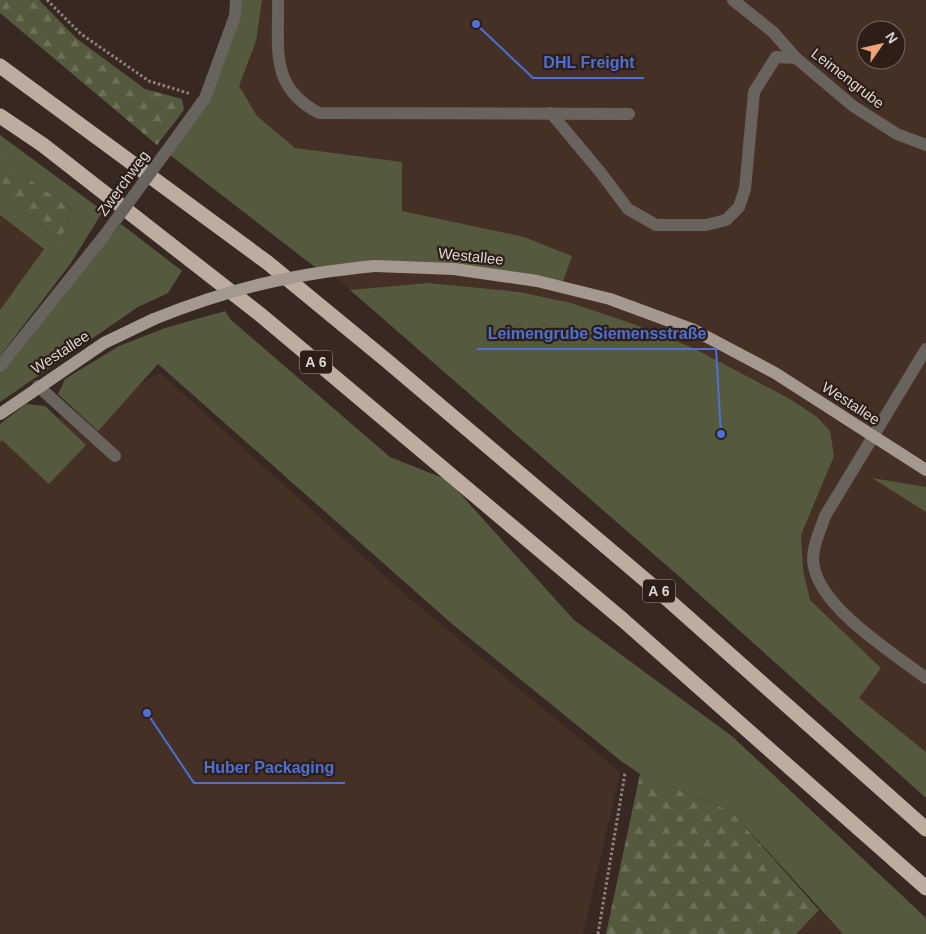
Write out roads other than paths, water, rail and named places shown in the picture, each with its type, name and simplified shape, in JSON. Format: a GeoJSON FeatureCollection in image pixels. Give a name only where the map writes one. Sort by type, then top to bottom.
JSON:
{"type":"FeatureCollection","features":[{"type":"Feature","properties":{"kind":"highway"},"geometry":{"type":"LineString","coordinates":[[0,55],[6,70]]}},
{"type":"Feature","properties":{"kind":"highway","name":"A 6"},"geometry":{"type":"LineString","coordinates":[[6,70],[268,263],[379,354],[656,589],[926,829]]}},
{"type":"Feature","properties":{"kind":"highway","name":"A 6"},"geometry":{"type":"LineString","coordinates":[[0,116],[43,145],[269,322],[624,620],[926,888]]}},
{"type":"Feature","properties":{"kind":"main road","name":"Westallee"},"geometry":{"type":"LineString","coordinates":[[0,414],[38,386],[104,343],[154,319],[206,298],[260,283],[320,271],[375,266],[454,269],[537,281],[610,299],[694,330],[775,373],[926,470]]}},
{"type":"Feature","properties":{"kind":"street","name":"Zwerchweg"},"geometry":{"type":"LineString","coordinates":[[0,366],[104,236],[205,98],[235,16],[236,0]]}},
{"type":"Feature","properties":{"kind":"street"},"geometry":{"type":"LineString","coordinates":[[278,0],[279,61],[286,86],[295,98],[319,113],[629,114]]}},
{"type":"Feature","properties":{"kind":"street"},"geometry":{"type":"LineString","coordinates":[[733,0],[773,32],[796,58]]}},
{"type":"Feature","properties":{"kind":"street","name":"Leimengrube"},"geometry":{"type":"LineString","coordinates":[[551,114],[601,173],[628,209],[656,226],[713,224],[726,220],[739,207],[745,189],[754,92],[776,57],[796,58],[853,106],[897,134],[926,145]]}},
{"type":"Feature","properties":{"kind":"street"},"geometry":{"type":"LineString","coordinates":[[926,349],[825,516],[815,546],[813,567],[823,589],[847,618],[926,678]]}},
{"type":"Feature","properties":{"kind":"street"},"geometry":{"type":"LineString","coordinates":[[38,386],[115,456]]}},
{"type":"Feature","properties":{"kind":"place","name":"DHL Freight"},"geometry":{"type":"Point","coordinates":[476,24]}},
{"type":"Feature","properties":{"kind":"place","name":"Leimengrube Siemensstraße"},"geometry":{"type":"Point","coordinates":[721,434]}},
{"type":"Feature","properties":{"kind":"place","name":"Huber Packaging"},"geometry":{"type":"Point","coordinates":[147,713]}}]}
